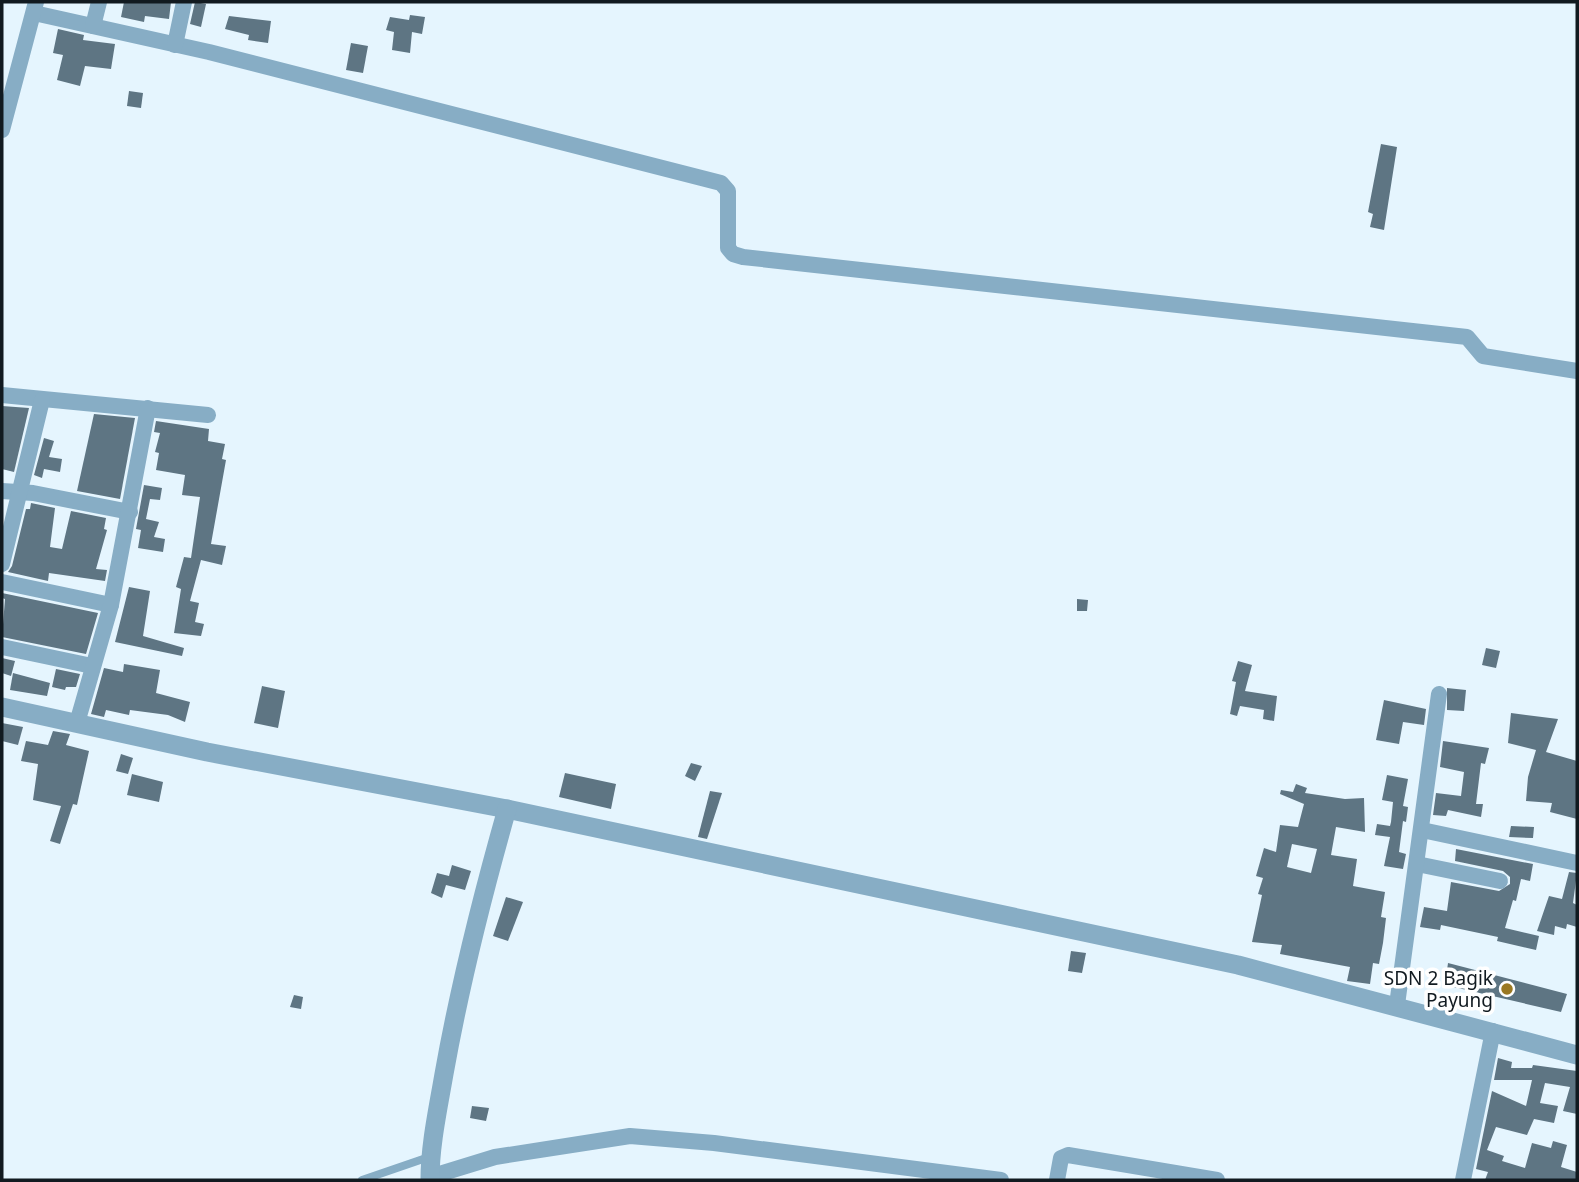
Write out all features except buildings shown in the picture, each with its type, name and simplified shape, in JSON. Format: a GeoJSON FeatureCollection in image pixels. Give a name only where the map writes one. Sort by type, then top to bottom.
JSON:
{"type":"FeatureCollection","features":[{"type":"Feature","properties":{"kind":"street"},"geometry":{"type":"LineString","coordinates":[[93,26],[99,2]]}},
{"type":"Feature","properties":{"kind":"street"},"geometry":{"type":"LineString","coordinates":[[175,44],[184,2]]}},
{"type":"Feature","properties":{"kind":"street"},"geometry":{"type":"LineString","coordinates":[[2,130],[5,107],[35,7],[93,26],[175,44],[721,183],[728,191],[728,248],[733,254],[743,257],[1467,337],[1483,356],[1577,371]]}},
{"type":"Feature","properties":{"kind":"street"},"geometry":{"type":"LineString","coordinates":[[2,395],[208,415]]}},
{"type":"Feature","properties":{"kind":"street"},"geometry":{"type":"LineString","coordinates":[[2,564],[43,400]]}},
{"type":"Feature","properties":{"kind":"street"},"geometry":{"type":"LineString","coordinates":[[77,723],[111,605],[148,408]]}},
{"type":"Feature","properties":{"kind":"street"},"geometry":{"type":"LineString","coordinates":[[2,491],[20,495],[33,493],[130,512]]}},
{"type":"Feature","properties":{"kind":"street"},"geometry":{"type":"LineString","coordinates":[[2,582],[111,605]]}},
{"type":"Feature","properties":{"kind":"street"},"geometry":{"type":"LineString","coordinates":[[2,647],[92,666]]}},
{"type":"Feature","properties":{"kind":"street"},"geometry":{"type":"LineString","coordinates":[[1398,1006],[1439,694]]}},
{"type":"Feature","properties":{"kind":"street"},"geometry":{"type":"LineString","coordinates":[[2,707],[207,752],[507,809],[1198,956],[1398,1006],[1577,1055]]}},
{"type":"Feature","properties":{"kind":"street"},"geometry":{"type":"LineString","coordinates":[[507,809],[465,966],[430,1179],[495,1157],[630,1136],[714,1143],[1001,1180]]}},
{"type":"Feature","properties":{"kind":"street"},"geometry":{"type":"LineString","coordinates":[[1422,830],[1577,863]]}},
{"type":"Feature","properties":{"kind":"street"},"geometry":{"type":"LineString","coordinates":[[1417,864],[1500,881]]}},
{"type":"Feature","properties":{"kind":"street"},"geometry":{"type":"LineString","coordinates":[[1463,1180],[1493,1031]]}},
{"type":"Feature","properties":{"kind":"street"},"geometry":{"type":"LineString","coordinates":[[1057,1180],[1061,1158],[1068,1155],[1217,1180]]}},
{"type":"Feature","properties":{"kind":"lane"},"geometry":{"type":"LineString","coordinates":[[362,1180],[432,1156]]}},
{"type":"Feature","properties":{"kind":"place","name":"SDN 2 Bagik Payung"},"geometry":{"type":"Point","coordinates":[1507,989]}}]}
